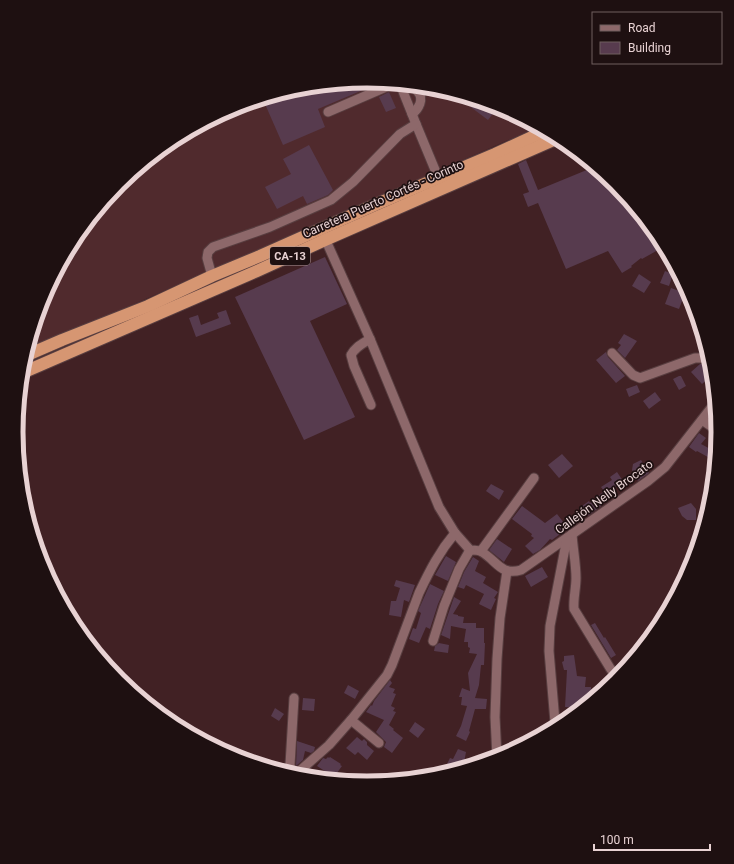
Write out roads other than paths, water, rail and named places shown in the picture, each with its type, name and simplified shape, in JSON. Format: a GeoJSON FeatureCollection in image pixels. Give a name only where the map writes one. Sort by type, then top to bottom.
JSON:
{"type":"FeatureCollection","features":[{"type":"Feature","properties":{"kind":"highway","name":"Carretera Puerto Cortés - Corinto"},"geometry":{"type":"LineString","coordinates":[[29,370],[257,271],[323,234],[438,177],[539,138]]}},
{"type":"Feature","properties":{"kind":"highway","name":"Carretera Puerto Cortés - Corinto"},"geometry":{"type":"LineString","coordinates":[[33,353],[148,306],[212,276],[323,234],[539,138]]}},
{"type":"Feature","properties":{"kind":"street"},"geometry":{"type":"LineString","coordinates":[[328,112],[382,89]]}},
{"type":"Feature","properties":{"kind":"street"},"geometry":{"type":"LineString","coordinates":[[402,90],[438,177]]}},
{"type":"Feature","properties":{"kind":"street"},"geometry":{"type":"LineString","coordinates":[[412,114],[421,104],[421,97],[418,92]]}},
{"type":"Feature","properties":{"kind":"street"},"geometry":{"type":"LineString","coordinates":[[212,276],[207,258],[208,252],[213,247],[270,227],[331,200],[353,182],[400,134],[416,124]]}},
{"type":"Feature","properties":{"kind":"street"},"geometry":{"type":"LineString","coordinates":[[323,234],[370,339],[439,507],[455,534],[470,550],[481,551],[507,571],[496,659],[495,717],[497,751]]}},
{"type":"Feature","properties":{"kind":"street"},"geometry":{"type":"LineString","coordinates":[[370,339],[358,346],[351,355],[352,361],[371,405]]}},
{"type":"Feature","properties":{"kind":"street"},"geometry":{"type":"LineString","coordinates":[[612,353],[633,375],[640,378],[695,358],[702,358]]}},
{"type":"Feature","properties":{"kind":"street","name":"Callejón Nelly Brocato"},"geometry":{"type":"LineString","coordinates":[[507,571],[514,572],[521,570],[648,481],[665,467],[710,410]]}},
{"type":"Feature","properties":{"kind":"street"},"geometry":{"type":"LineString","coordinates":[[702,420],[711,426]]}},
{"type":"Feature","properties":{"kind":"street"},"geometry":{"type":"LineString","coordinates":[[481,551],[534,478]]}},
{"type":"Feature","properties":{"kind":"street"},"geometry":{"type":"LineString","coordinates":[[301,769],[328,745],[351,720],[387,675],[419,592],[435,561],[455,534]]}},
{"type":"Feature","properties":{"kind":"street"},"geometry":{"type":"LineString","coordinates":[[569,536],[576,577],[576,591],[573,602],[574,609],[613,672]]}},
{"type":"Feature","properties":{"kind":"street"},"geometry":{"type":"LineString","coordinates":[[555,720],[549,651],[550,626],[569,536]]}},
{"type":"Feature","properties":{"kind":"street"},"geometry":{"type":"LineString","coordinates":[[433,641],[444,606],[459,569],[470,550]]}},
{"type":"Feature","properties":{"kind":"street"},"geometry":{"type":"LineString","coordinates":[[290,767],[294,698]]}},
{"type":"Feature","properties":{"kind":"street"},"geometry":{"type":"LineString","coordinates":[[351,720],[379,743]]}}]}
